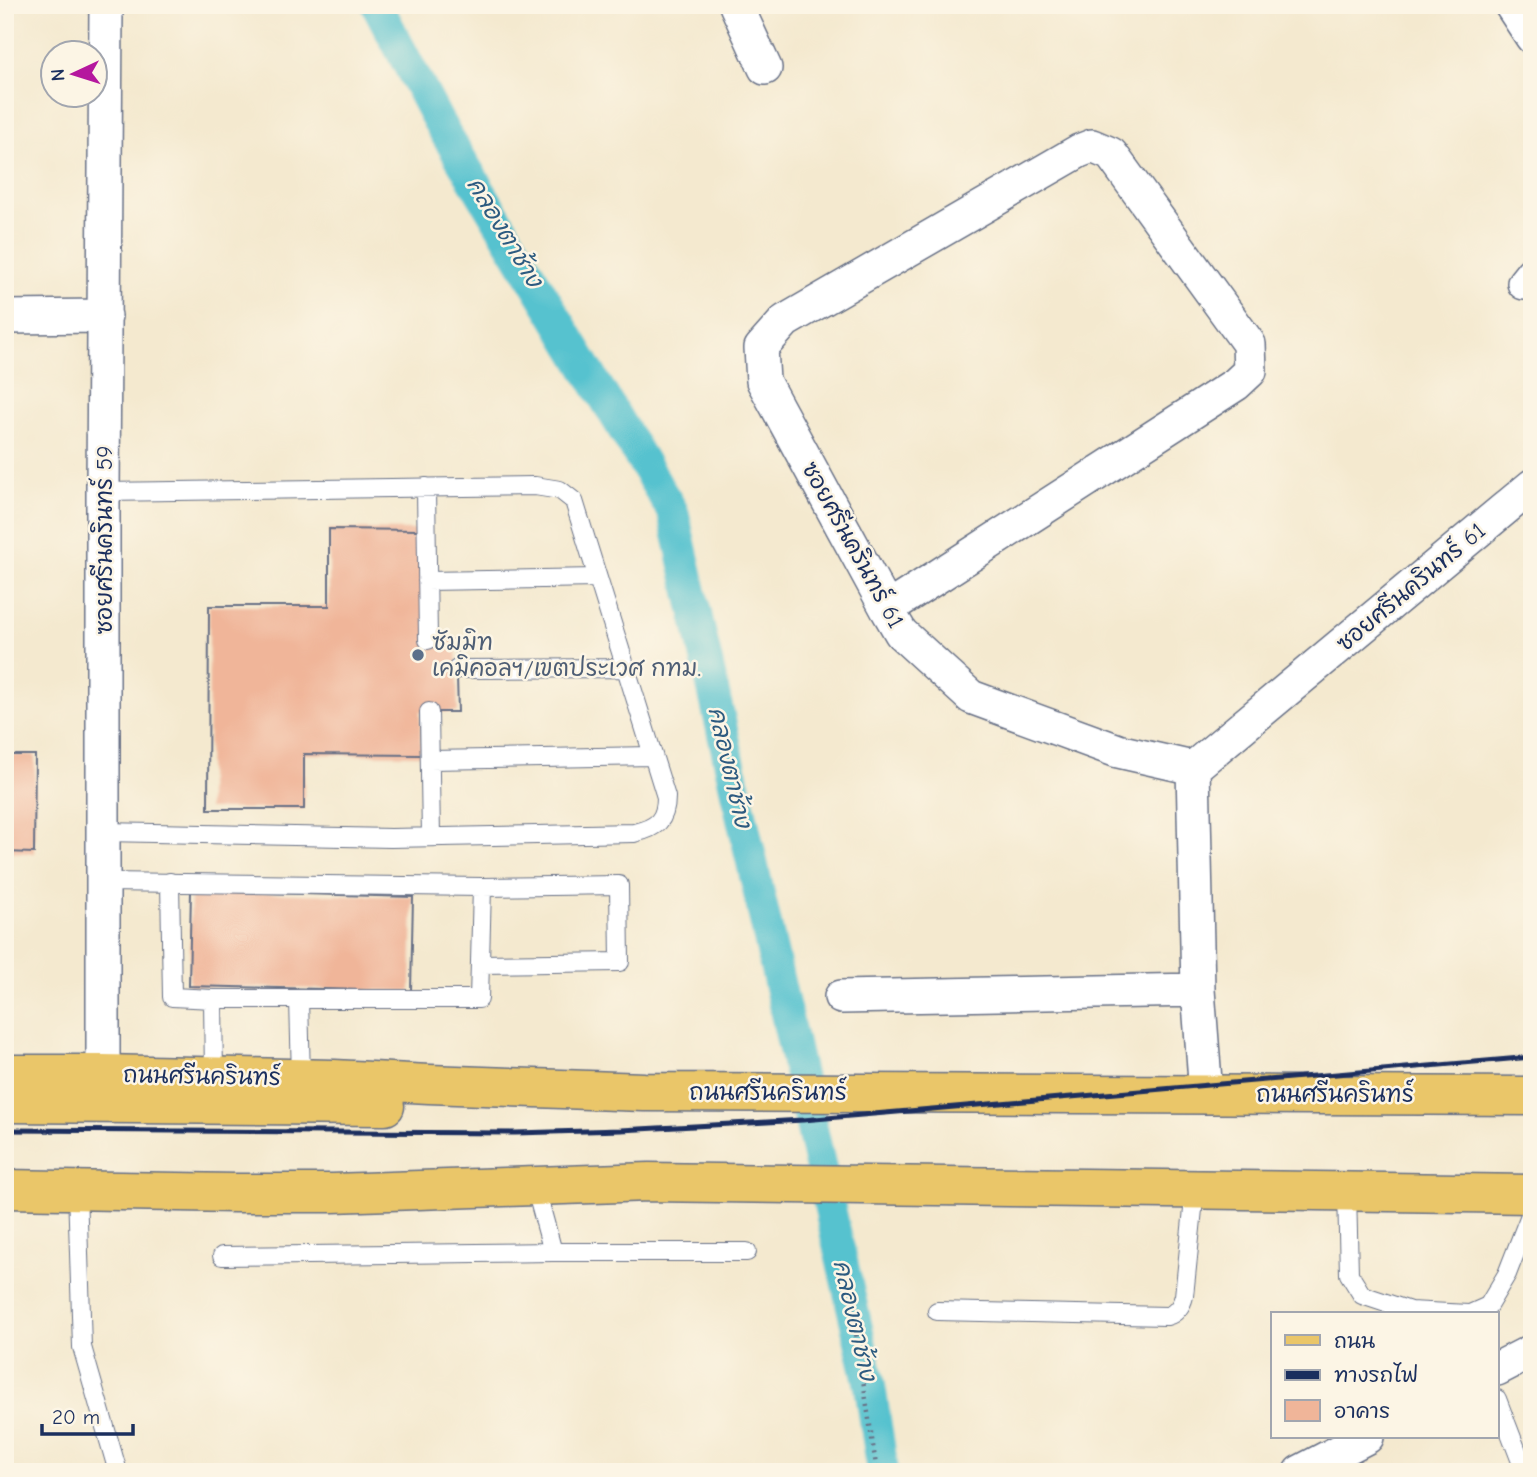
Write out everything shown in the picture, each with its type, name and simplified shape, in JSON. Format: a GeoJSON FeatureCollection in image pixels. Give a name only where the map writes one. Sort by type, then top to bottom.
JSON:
{"type":"FeatureCollection","features":[{"type":"Feature","properties":{"kind":"main road","name":"ถนนศรีนครินทร์"},"geometry":{"type":"LineString","coordinates":[[5,1074],[93,1089],[214,1077],[644,1092],[1532,1096]]}},
{"type":"Feature","properties":{"kind":"main road"},"geometry":{"type":"LineString","coordinates":[[5,1103],[93,1089],[363,1106],[433,1105],[644,1092]]}},
{"type":"Feature","properties":{"kind":"main road"},"geometry":{"type":"LineString","coordinates":[[5,1164],[79,1177],[321,1193],[649,1182]]}},
{"type":"Feature","properties":{"kind":"main road"},"geometry":{"type":"LineString","coordinates":[[5,1189],[79,1177],[366,1168],[649,1182],[1532,1194]]}},
{"type":"Feature","properties":{"kind":"street","name":"ซอยศรีนครินทร์ 59"},"geometry":{"type":"LineString","coordinates":[[93,1089],[104,882],[106,5]]}},
{"type":"Feature","properties":{"kind":"street"},"geometry":{"type":"LineString","coordinates":[[736,5],[765,68]]}},
{"type":"Feature","properties":{"kind":"street"},"geometry":{"type":"LineString","coordinates":[[1511,5],[1532,37]]}},
{"type":"Feature","properties":{"kind":"street","name":"ซอยศรีนครินทร์ 61"},"geometry":{"type":"LineString","coordinates":[[887,609],[1236,384],[1250,370],[1249,344],[1111,154],[1092,146],[785,321],[761,348],[763,381],[887,609],[901,633],[971,697],[1118,751],[1193,768],[1532,486]]}},
{"type":"Feature","properties":{"kind":"street"},"geometry":{"type":"LineString","coordinates":[[5,317],[105,316]]}},
{"type":"Feature","properties":{"kind":"street"},"geometry":{"type":"LineString","coordinates":[[1193,768],[1198,990],[1206,1094]]}},
{"type":"Feature","properties":{"kind":"street"},"geometry":{"type":"LineString","coordinates":[[841,997],[1198,990]]}},
{"type":"Feature","properties":{"kind":"street"},"geometry":{"type":"LineString","coordinates":[[1498,1368],[1532,1350]]}},
{"type":"Feature","properties":{"kind":"street"},"geometry":{"type":"LineString","coordinates":[[1300,1472],[1365,1438]]}},
{"type":"Feature","properties":{"kind":"lane"},"geometry":{"type":"LineString","coordinates":[[103,492],[536,486],[560,491],[574,501],[666,797],[666,809],[659,822],[648,830],[635,833],[391,838],[104,832]]}},
{"type":"Feature","properties":{"kind":"lane"},"geometry":{"type":"LineString","coordinates":[[426,487],[428,639]]}},
{"type":"Feature","properties":{"kind":"lane"},"geometry":{"type":"LineString","coordinates":[[427,581],[597,578]]}},
{"type":"Feature","properties":{"kind":"lane"},"geometry":{"type":"LineString","coordinates":[[457,669],[625,668]]}},
{"type":"Feature","properties":{"kind":"lane"},"geometry":{"type":"LineString","coordinates":[[429,712],[431,837]]}},
{"type":"Feature","properties":{"kind":"lane"},"geometry":{"type":"LineString","coordinates":[[430,760],[653,756]]}},
{"type":"Feature","properties":{"kind":"lane"},"geometry":{"type":"LineString","coordinates":[[104,882],[482,887],[620,885],[620,962],[480,964]]}},
{"type":"Feature","properties":{"kind":"lane"},"geometry":{"type":"LineString","coordinates":[[170,883],[172,997],[212,999],[479,999],[482,887]]}},
{"type":"Feature","properties":{"kind":"lane"},"geometry":{"type":"LineString","coordinates":[[212,999],[214,1077]]}},
{"type":"Feature","properties":{"kind":"lane"},"geometry":{"type":"LineString","coordinates":[[299,999],[302,1078]]}},
{"type":"Feature","properties":{"kind":"lane"},"geometry":{"type":"LineString","coordinates":[[79,1177],[82,1347],[118,1472]]}},
{"type":"Feature","properties":{"kind":"lane"},"geometry":{"type":"LineString","coordinates":[[536,1186],[553,1252]]}},
{"type":"Feature","properties":{"kind":"lane"},"geometry":{"type":"LineString","coordinates":[[937,1311],[1172,1314],[1183,1300],[1195,1190]]}},
{"type":"Feature","properties":{"kind":"lane"},"geometry":{"type":"LineString","coordinates":[[1347,1191],[1349,1274],[1362,1295],[1410,1311],[1430,1312]]}},
{"type":"Feature","properties":{"kind":"lane"},"geometry":{"type":"LineString","coordinates":[[1474,1312],[1488,1306],[1507,1274],[1532,1210]]}},
{"type":"Feature","properties":{"kind":"lane"},"geometry":{"type":"LineString","coordinates":[[222,1256],[747,1252]]}},
{"type":"Feature","properties":{"kind":"lane"},"geometry":{"type":"LineString","coordinates":[[1498,1402],[1525,1472]]}},
{"type":"Feature","properties":{"kind":"path"},"geometry":{"type":"LineString","coordinates":[[852,1307],[877,1472]]}},
{"type":"Feature","properties":{"kind":"building"},"geometry":{"type":"Polygon","coordinates":[[[329,529],[422,530],[428,640],[456,640],[458,712],[420,712],[421,755],[304,754],[304,809],[208,809],[209,606],[329,606],[329,529]]]}},
{"type":"Feature","properties":{"kind":"building"},"geometry":{"type":"Polygon","coordinates":[[[5,755],[35,755],[34,853],[5,852],[5,755]]]}},
{"type":"Feature","properties":{"kind":"building"},"geometry":{"type":"Polygon","coordinates":[[[191,891],[413,897],[411,991],[189,986],[191,891]]]}},
{"type":"Feature","properties":{"kind":"waterway","name":"คลองตาช้าง"},"geometry":{"type":"LineString","coordinates":[[377,5],[438,121],[673,512],[870,1386],[883,1472]]}},
{"type":"Feature","properties":{"kind":"railway"},"geometry":{"type":"LineString","coordinates":[[5,1130],[516,1133],[621,1130],[803,1120],[1532,1057]]}},
{"type":"Feature","properties":{"kind":"place","name":"ซัมมิท เคมิคอลฯ/เขตประเวศ กทม."},"geometry":{"type":"Point","coordinates":[418,655]}}]}
